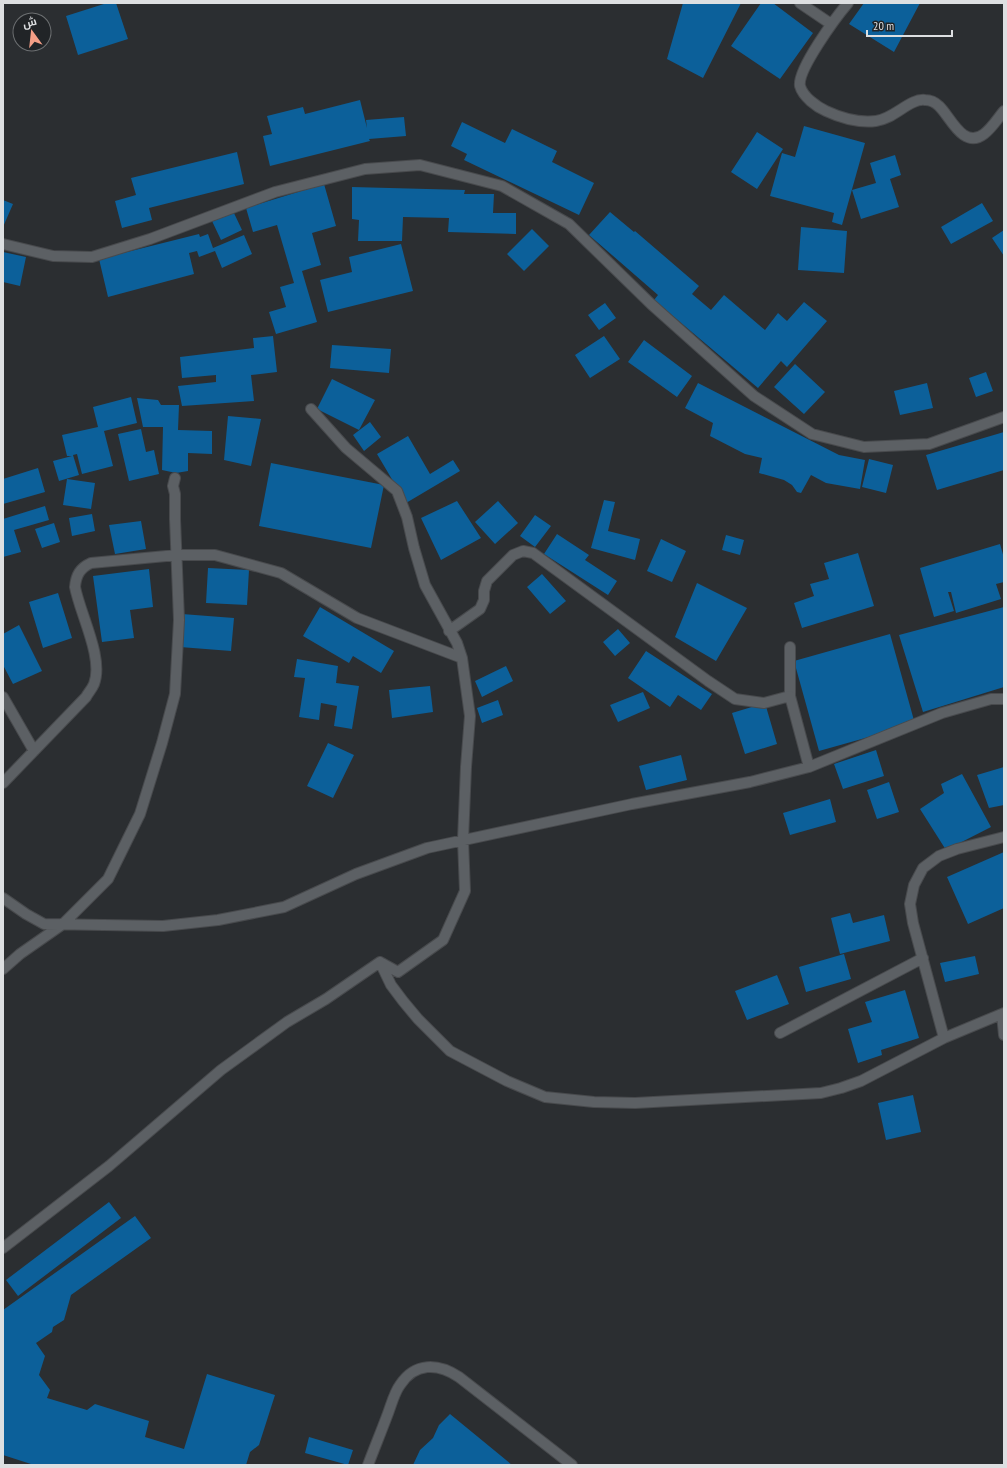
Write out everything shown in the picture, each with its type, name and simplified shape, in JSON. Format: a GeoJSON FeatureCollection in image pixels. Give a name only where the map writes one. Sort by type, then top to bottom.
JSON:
{"type":"FeatureCollection","features":[{"type":"Feature","properties":{"kind":"street"},"geometry":{"type":"LineString","coordinates":[[800,3],[831,24]]}},
{"type":"Feature","properties":{"kind":"street"},"geometry":{"type":"LineString","coordinates":[[848,3],[831,24],[806,66],[801,78],[800,86],[804,93],[810,100],[822,109],[839,117],[864,122],[877,121],[890,117],[915,101],[932,101],[939,106],[961,133],[972,138],[983,135],[1004,111]]}},
{"type":"Feature","properties":{"kind":"street"},"geometry":{"type":"LineString","coordinates":[[3,244],[53,256],[92,257],[150,239],[275,192],[365,169],[420,165],[502,186],[569,224],[651,304],[754,396],[812,434],[864,447],[929,444],[1004,417]]}},
{"type":"Feature","properties":{"kind":"street"},"geometry":{"type":"LineString","coordinates":[[311,409],[346,448],[397,491],[407,517],[425,585],[457,644],[462,658],[470,716],[463,840],[465,890],[443,940],[398,972],[380,962]]}},
{"type":"Feature","properties":{"kind":"street"},"geometry":{"type":"LineString","coordinates":[[3,969],[20,954],[63,924],[108,879],[140,814],[176,694],[179,620],[175,494],[173,486],[175,478]]}},
{"type":"Feature","properties":{"kind":"street"},"geometry":{"type":"LineString","coordinates":[[449,631],[480,609],[484,600],[485,586],[490,577],[513,555],[518,552],[528,552],[533,553],[708,681],[735,699],[764,703],[790,696]]}},
{"type":"Feature","properties":{"kind":"street"},"geometry":{"type":"LineString","coordinates":[[3,783],[86,697],[94,684],[96,660],[75,587],[75,580],[79,572],[84,566],[91,563],[177,555],[215,555],[280,573],[357,618],[462,658]]}},
{"type":"Feature","properties":{"kind":"street"},"geometry":{"type":"LineString","coordinates":[[790,647],[790,696],[809,767]]}},
{"type":"Feature","properties":{"kind":"street"},"geometry":{"type":"LineString","coordinates":[[3,697],[34,751]]}},
{"type":"Feature","properties":{"kind":"street"},"geometry":{"type":"LineString","coordinates":[[3,898],[44,924],[163,926],[218,920],[284,907],[356,874],[427,848],[632,804],[750,782],[809,767],[942,713],[991,699],[1004,699]]}},
{"type":"Feature","properties":{"kind":"street"},"geometry":{"type":"LineString","coordinates":[[944,1038],[913,924],[910,904],[914,885],[924,868],[939,856],[957,849],[1004,837]]}},
{"type":"Feature","properties":{"kind":"street"},"geometry":{"type":"LineString","coordinates":[[780,1033],[923,958]]}},
{"type":"Feature","properties":{"kind":"street"},"geometry":{"type":"LineString","coordinates":[[380,962],[390,985],[418,1019],[450,1051],[507,1081],[545,1097],[594,1102],[635,1103],[821,1093],[861,1081],[944,1038],[1003,1014],[1004,1035]]}},
{"type":"Feature","properties":{"kind":"street"},"geometry":{"type":"LineString","coordinates":[[3,1248],[108,1166],[221,1070],[287,1022],[380,962]]}},
{"type":"Feature","properties":{"kind":"street"},"geometry":{"type":"LineString","coordinates":[[368,1465],[399,1386],[413,1372],[422,1368],[442,1367],[459,1377],[572,1465]]}},
{"type":"Feature","properties":{"kind":"building"},"geometry":{"type":"Polygon","coordinates":[[[107,3],[116,3],[128,39],[78,55],[66,16],[107,3]]]}},
{"type":"Feature","properties":{"kind":"building"},"geometry":{"type":"Polygon","coordinates":[[[683,3],[741,3],[703,78],[667,59],[683,3]]]}},
{"type":"Feature","properties":{"kind":"building"},"geometry":{"type":"Polygon","coordinates":[[[761,3],[773,3],[813,33],[780,79],[731,46],[761,3]]]}},
{"type":"Feature","properties":{"kind":"building"},"geometry":{"type":"Polygon","coordinates":[[[864,3],[920,3],[894,52],[849,24],[864,3]]]}},
{"type":"Feature","properties":{"kind":"building"},"geometry":{"type":"Polygon","coordinates":[[[360,100],[367,128],[366,120],[404,117],[406,136],[369,139],[370,141],[270,166],[263,136],[272,134],[267,116],[303,107],[305,114],[360,100]]]}},
{"type":"Feature","properties":{"kind":"building"},"geometry":{"type":"Polygon","coordinates":[[[462,122],[505,143],[512,129],[557,151],[552,162],[594,183],[579,215],[464,160],[467,154],[451,146],[462,122]]]}},
{"type":"Feature","properties":{"kind":"building"},"geometry":{"type":"Polygon","coordinates":[[[804,126],[865,143],[842,225],[832,222],[834,213],[770,196],[782,153],[795,157],[804,126]]]}},
{"type":"Feature","properties":{"kind":"building"},"geometry":{"type":"Polygon","coordinates":[[[757,132],[783,149],[757,189],[731,172],[757,132]]]}},
{"type":"Feature","properties":{"kind":"building"},"geometry":{"type":"Polygon","coordinates":[[[237,152],[244,184],[149,208],[152,220],[122,228],[115,201],[136,195],[131,178],[237,152]]]}},
{"type":"Feature","properties":{"kind":"building"},"geometry":{"type":"Polygon","coordinates":[[[895,155],[901,175],[890,179],[899,207],[861,219],[852,190],[876,183],[870,163],[895,155]]]}},
{"type":"Feature","properties":{"kind":"building"},"geometry":{"type":"Polygon","coordinates":[[[324,184],[336,226],[312,233],[321,265],[302,271],[317,322],[276,334],[269,312],[286,307],[280,287],[294,283],[277,225],[253,232],[246,208],[324,184]]]}},
{"type":"Feature","properties":{"kind":"building"},"geometry":{"type":"Polygon","coordinates":[[[352,187],[465,190],[464,194],[494,194],[493,213],[516,213],[516,234],[448,232],[449,218],[403,217],[402,241],[358,241],[359,220],[352,219],[352,187]]]}},
{"type":"Feature","properties":{"kind":"building"},"geometry":{"type":"Polygon","coordinates":[[[3,200],[13,204],[3,227],[3,200]]]}},
{"type":"Feature","properties":{"kind":"building"},"geometry":{"type":"Polygon","coordinates":[[[982,203],[993,221],[951,244],[941,227],[982,203]]]}},
{"type":"Feature","properties":{"kind":"building"},"geometry":{"type":"Polygon","coordinates":[[[233,211],[242,230],[221,240],[212,221],[233,211]]]}},
{"type":"Feature","properties":{"kind":"building"},"geometry":{"type":"Polygon","coordinates":[[[610,212],[634,232],[635,231],[699,286],[692,294],[711,310],[724,295],[765,330],[778,313],[787,321],[804,302],[827,321],[787,367],[781,361],[758,388],[654,300],[658,295],[589,235],[610,212]]]}},
{"type":"Feature","properties":{"kind":"building"},"geometry":{"type":"Polygon","coordinates":[[[801,227],[847,231],[844,273],[798,270],[801,227]]]}},
{"type":"Feature","properties":{"kind":"building"},"geometry":{"type":"Polygon","coordinates":[[[532,229],[549,246],[524,271],[507,254],[532,229]]]}},
{"type":"Feature","properties":{"kind":"building"},"geometry":{"type":"Polygon","coordinates":[[[1004,230],[1004,256],[992,238],[1004,230]]]}},
{"type":"Feature","properties":{"kind":"building"},"geometry":{"type":"Polygon","coordinates":[[[199,234],[200,237],[208,234],[213,248],[244,235],[252,254],[222,268],[215,251],[199,257],[197,251],[189,253],[194,274],[108,297],[99,259],[199,234]]]}},
{"type":"Feature","properties":{"kind":"building"},"geometry":{"type":"Polygon","coordinates":[[[401,244],[413,291],[328,312],[320,280],[352,272],[349,257],[401,244]]]}},
{"type":"Feature","properties":{"kind":"building"},"geometry":{"type":"Polygon","coordinates":[[[3,252],[26,257],[20,286],[3,282],[3,252]]]}},
{"type":"Feature","properties":{"kind":"building"},"geometry":{"type":"Polygon","coordinates":[[[605,303],[616,318],[599,330],[588,315],[605,303]]]}},
{"type":"Feature","properties":{"kind":"building"},"geometry":{"type":"Polygon","coordinates":[[[273,336],[277,372],[251,375],[254,401],[182,406],[178,386],[216,382],[216,375],[182,378],[180,357],[254,348],[253,338],[273,336]]]}},
{"type":"Feature","properties":{"kind":"building"},"geometry":{"type":"Polygon","coordinates":[[[604,336],[620,359],[590,378],[575,355],[604,336]]]}},
{"type":"Feature","properties":{"kind":"building"},"geometry":{"type":"Polygon","coordinates":[[[644,340],[692,376],[677,397],[628,362],[644,340]]]}},
{"type":"Feature","properties":{"kind":"building"},"geometry":{"type":"Polygon","coordinates":[[[332,345],[391,349],[389,373],[330,368],[332,345]]]}},
{"type":"Feature","properties":{"kind":"building"},"geometry":{"type":"Polygon","coordinates":[[[795,364],[825,392],[804,414],[774,387],[795,364]]]}},
{"type":"Feature","properties":{"kind":"building"},"geometry":{"type":"Polygon","coordinates":[[[986,372],[993,391],[976,397],[969,378],[986,372]]]}},
{"type":"Feature","properties":{"kind":"building"},"geometry":{"type":"Polygon","coordinates":[[[332,379],[375,400],[359,430],[317,409],[332,379]]]}},
{"type":"Feature","properties":{"kind":"building"},"geometry":{"type":"Polygon","coordinates":[[[698,383],[839,455],[865,460],[860,489],[826,483],[811,475],[801,493],[797,492],[792,485],[784,480],[759,473],[762,458],[745,454],[710,436],[713,423],[685,408],[698,383]]]}},
{"type":"Feature","properties":{"kind":"building"},"geometry":{"type":"Polygon","coordinates":[[[927,383],[933,408],[900,415],[894,391],[927,383]]]}},
{"type":"Feature","properties":{"kind":"building"},"geometry":{"type":"Polygon","coordinates":[[[131,397],[137,423],[104,431],[113,466],[82,474],[77,454],[73,455],[79,475],[59,481],[53,461],[72,456],[67,456],[62,435],[98,427],[93,407],[131,397]]]}},
{"type":"Feature","properties":{"kind":"building"},"geometry":{"type":"Polygon","coordinates":[[[137,398],[158,400],[161,405],[179,405],[178,430],[212,431],[212,454],[188,453],[188,471],[176,473],[162,470],[163,427],[143,427],[137,398]]]}},
{"type":"Feature","properties":{"kind":"building"},"geometry":{"type":"Polygon","coordinates":[[[228,416],[261,419],[251,466],[224,460],[228,416]]]}},
{"type":"Feature","properties":{"kind":"building"},"geometry":{"type":"Polygon","coordinates":[[[370,422],[381,437],[364,451],[353,435],[370,422]]]}},
{"type":"Feature","properties":{"kind":"building"},"geometry":{"type":"Polygon","coordinates":[[[141,429],[146,452],[154,450],[159,474],[129,481],[118,434],[141,429]]]}},
{"type":"Feature","properties":{"kind":"building"},"geometry":{"type":"Polygon","coordinates":[[[1004,432],[1004,470],[937,490],[926,455],[1004,432]]]}},
{"type":"Feature","properties":{"kind":"building"},"geometry":{"type":"Polygon","coordinates":[[[408,436],[430,474],[453,460],[460,471],[406,503],[377,454],[408,436]]]}},
{"type":"Feature","properties":{"kind":"building"},"geometry":{"type":"Polygon","coordinates":[[[869,459],[893,465],[886,493],[862,487],[869,459]]]}},
{"type":"Feature","properties":{"kind":"building"},"geometry":{"type":"Polygon","coordinates":[[[271,463],[384,485],[371,548],[259,526],[271,463]]]}},
{"type":"Feature","properties":{"kind":"building"},"geometry":{"type":"Polygon","coordinates":[[[38,468],[45,492],[3,504],[3,479],[38,468]]]}},
{"type":"Feature","properties":{"kind":"building"},"geometry":{"type":"Polygon","coordinates":[[[67,479],[95,483],[91,509],[63,505],[67,479]]]}},
{"type":"Feature","properties":{"kind":"building"},"geometry":{"type":"Polygon","coordinates":[[[604,500],[615,502],[608,531],[640,539],[635,560],[591,548],[604,500]]]}},
{"type":"Feature","properties":{"kind":"building"},"geometry":{"type":"Polygon","coordinates":[[[457,501],[481,538],[441,560],[421,518],[457,501]]]}},
{"type":"Feature","properties":{"kind":"building"},"geometry":{"type":"Polygon","coordinates":[[[498,501],[518,523],[495,544],[475,522],[498,501]]]}},
{"type":"Feature","properties":{"kind":"building"},"geometry":{"type":"Polygon","coordinates":[[[45,506],[49,520],[14,530],[21,552],[3,557],[3,519],[45,506]]]}},
{"type":"Feature","properties":{"kind":"building"},"geometry":{"type":"Polygon","coordinates":[[[92,514],[95,531],[72,536],[69,518],[92,514]]]}},
{"type":"Feature","properties":{"kind":"building"},"geometry":{"type":"Polygon","coordinates":[[[535,515],[551,526],[535,547],[520,536],[535,515]]]}},
{"type":"Feature","properties":{"kind":"building"},"geometry":{"type":"Polygon","coordinates":[[[141,521],[146,549],[115,554],[109,525],[141,521]]]}},
{"type":"Feature","properties":{"kind":"building"},"geometry":{"type":"Polygon","coordinates":[[[54,523],[60,542],[42,548],[35,529],[54,523]]]}},
{"type":"Feature","properties":{"kind":"building"},"geometry":{"type":"Polygon","coordinates":[[[557,534],[589,555],[585,560],[617,581],[608,595],[544,554],[557,534]]]}},
{"type":"Feature","properties":{"kind":"building"},"geometry":{"type":"Polygon","coordinates":[[[726,535],[744,540],[740,555],[722,550],[726,535]]]}},
{"type":"Feature","properties":{"kind":"building"},"geometry":{"type":"Polygon","coordinates":[[[661,539],[686,551],[672,582],[647,571],[661,539]]]}},
{"type":"Feature","properties":{"kind":"building"},"geometry":{"type":"Polygon","coordinates":[[[1000,544],[1004,558],[1004,582],[996,584],[1001,599],[956,613],[951,592],[948,592],[954,611],[934,617],[920,568],[1000,544]]]}},
{"type":"Feature","properties":{"kind":"building"},"geometry":{"type":"Polygon","coordinates":[[[858,553],[874,606],[802,628],[794,603],[814,596],[810,584],[829,579],[824,563],[858,553]]]}},
{"type":"Feature","properties":{"kind":"building"},"geometry":{"type":"Polygon","coordinates":[[[208,568],[249,570],[247,605],[206,603],[208,568]]]}},
{"type":"Feature","properties":{"kind":"building"},"geometry":{"type":"Polygon","coordinates":[[[149,569],[153,607],[130,610],[134,638],[102,642],[93,576],[149,569]]]}},
{"type":"Feature","properties":{"kind":"building"},"geometry":{"type":"Polygon","coordinates":[[[542,574],[566,601],[550,614],[527,587],[542,574]]]}},
{"type":"Feature","properties":{"kind":"building"},"geometry":{"type":"Polygon","coordinates":[[[697,583],[747,608],[716,661],[675,637],[697,583]]]}},
{"type":"Feature","properties":{"kind":"building"},"geometry":{"type":"Polygon","coordinates":[[[58,593],[72,638],[43,648],[29,602],[58,593]]]}},
{"type":"Feature","properties":{"kind":"building"},"geometry":{"type":"Polygon","coordinates":[[[320,607],[394,651],[381,673],[353,656],[349,663],[303,636],[320,607]]]}},
{"type":"Feature","properties":{"kind":"building"},"geometry":{"type":"Polygon","coordinates":[[[1004,607],[1004,687],[923,712],[899,635],[1004,607]]]}},
{"type":"Feature","properties":{"kind":"building"},"geometry":{"type":"Polygon","coordinates":[[[182,614],[234,618],[231,651],[180,647],[182,614]]]}},
{"type":"Feature","properties":{"kind":"building"},"geometry":{"type":"Polygon","coordinates":[[[19,625],[42,671],[13,684],[3,665],[3,634],[19,625]]]}},
{"type":"Feature","properties":{"kind":"building"},"geometry":{"type":"Polygon","coordinates":[[[618,629],[630,643],[615,656],[603,642],[618,629]]]}},
{"type":"Feature","properties":{"kind":"building"},"geometry":{"type":"Polygon","coordinates":[[[890,634],[915,724],[819,751],[794,661],[890,634]]]}},
{"type":"Feature","properties":{"kind":"building"},"geometry":{"type":"Polygon","coordinates":[[[646,651],[712,694],[701,710],[678,695],[670,707],[628,678],[646,651]]]}},
{"type":"Feature","properties":{"kind":"building"},"geometry":{"type":"Polygon","coordinates":[[[297,659],[338,666],[336,683],[359,686],[352,729],[334,726],[337,706],[321,703],[319,720],[299,717],[305,678],[294,677],[297,659]]]}},
{"type":"Feature","properties":{"kind":"building"},"geometry":{"type":"Polygon","coordinates":[[[506,666],[513,681],[482,697],[475,681],[506,666]]]}},
{"type":"Feature","properties":{"kind":"building"},"geometry":{"type":"Polygon","coordinates":[[[430,686],[433,712],[392,718],[389,690],[430,686]]]}},
{"type":"Feature","properties":{"kind":"building"},"geometry":{"type":"Polygon","coordinates":[[[643,692],[650,708],[618,722],[610,705],[643,692]]]}},
{"type":"Feature","properties":{"kind":"building"},"geometry":{"type":"Polygon","coordinates":[[[498,700],[503,715],[482,723],[477,708],[498,700]]]}},
{"type":"Feature","properties":{"kind":"building"},"geometry":{"type":"Polygon","coordinates":[[[765,703],[777,744],[745,754],[732,713],[765,703]]]}},
{"type":"Feature","properties":{"kind":"building"},"geometry":{"type":"Polygon","coordinates":[[[328,743],[354,755],[333,798],[307,786],[328,743]]]}},
{"type":"Feature","properties":{"kind":"building"},"geometry":{"type":"Polygon","coordinates":[[[876,750],[884,776],[843,789],[834,764],[876,750]]]}},
{"type":"Feature","properties":{"kind":"building"},"geometry":{"type":"Polygon","coordinates":[[[681,755],[687,780],[646,790],[639,766],[681,755]]]}},
{"type":"Feature","properties":{"kind":"building"},"geometry":{"type":"Polygon","coordinates":[[[1004,767],[1004,805],[989,808],[977,775],[1004,767]]]}},
{"type":"Feature","properties":{"kind":"building"},"geometry":{"type":"Polygon","coordinates":[[[962,774],[991,827],[946,850],[920,809],[944,793],[941,784],[962,774]]]}},
{"type":"Feature","properties":{"kind":"building"},"geometry":{"type":"Polygon","coordinates":[[[889,782],[899,812],[877,819],[867,790],[889,782]]]}},
{"type":"Feature","properties":{"kind":"building"},"geometry":{"type":"Polygon","coordinates":[[[830,799],[836,822],[790,835],[783,813],[830,799]]]}},
{"type":"Feature","properties":{"kind":"building"},"geometry":{"type":"Polygon","coordinates":[[[1004,852],[1004,908],[968,924],[947,877],[1004,852]]]}},
{"type":"Feature","properties":{"kind":"building"},"geometry":{"type":"Polygon","coordinates":[[[850,913],[853,923],[884,915],[890,941],[840,954],[831,918],[850,913]]]}},
{"type":"Feature","properties":{"kind":"building"},"geometry":{"type":"Polygon","coordinates":[[[844,954],[851,979],[806,992],[799,967],[844,954]]]}},
{"type":"Feature","properties":{"kind":"building"},"geometry":{"type":"Polygon","coordinates":[[[975,956],[979,974],[945,982],[940,963],[975,956]]]}},
{"type":"Feature","properties":{"kind":"building"},"geometry":{"type":"Polygon","coordinates":[[[777,975],[789,1004],[747,1020],[735,991],[777,975]]]}},
{"type":"Feature","properties":{"kind":"building"},"geometry":{"type":"Polygon","coordinates":[[[905,990],[919,1038],[881,1050],[882,1055],[858,1063],[848,1029],[872,1022],[865,1002],[905,990]]]}},
{"type":"Feature","properties":{"kind":"building"},"geometry":{"type":"Polygon","coordinates":[[[913,1095],[921,1132],[886,1140],[878,1103],[913,1095]]]}},
{"type":"Feature","properties":{"kind":"building"},"geometry":{"type":"Polygon","coordinates":[[[109,1202],[121,1218],[18,1296],[6,1280],[109,1202]]]}},
{"type":"Feature","properties":{"kind":"building"},"geometry":{"type":"Polygon","coordinates":[[[135,1216],[151,1238],[71,1295],[64,1320],[53,1327],[52,1332],[36,1343],[45,1356],[39,1375],[50,1390],[47,1398],[87,1410],[95,1404],[149,1421],[145,1437],[184,1449],[207,1374],[275,1395],[259,1445],[250,1452],[246,1465],[34,1465],[3,1455],[3,1310],[135,1216]]]}},
{"type":"Feature","properties":{"kind":"building"},"geometry":{"type":"Polygon","coordinates":[[[450,1414],[512,1465],[413,1465],[420,1450],[433,1438],[439,1425],[450,1414]]]}},
{"type":"Feature","properties":{"kind":"building"},"geometry":{"type":"Polygon","coordinates":[[[309,1437],[353,1450],[348,1465],[305,1453],[309,1437]]]}}]}
